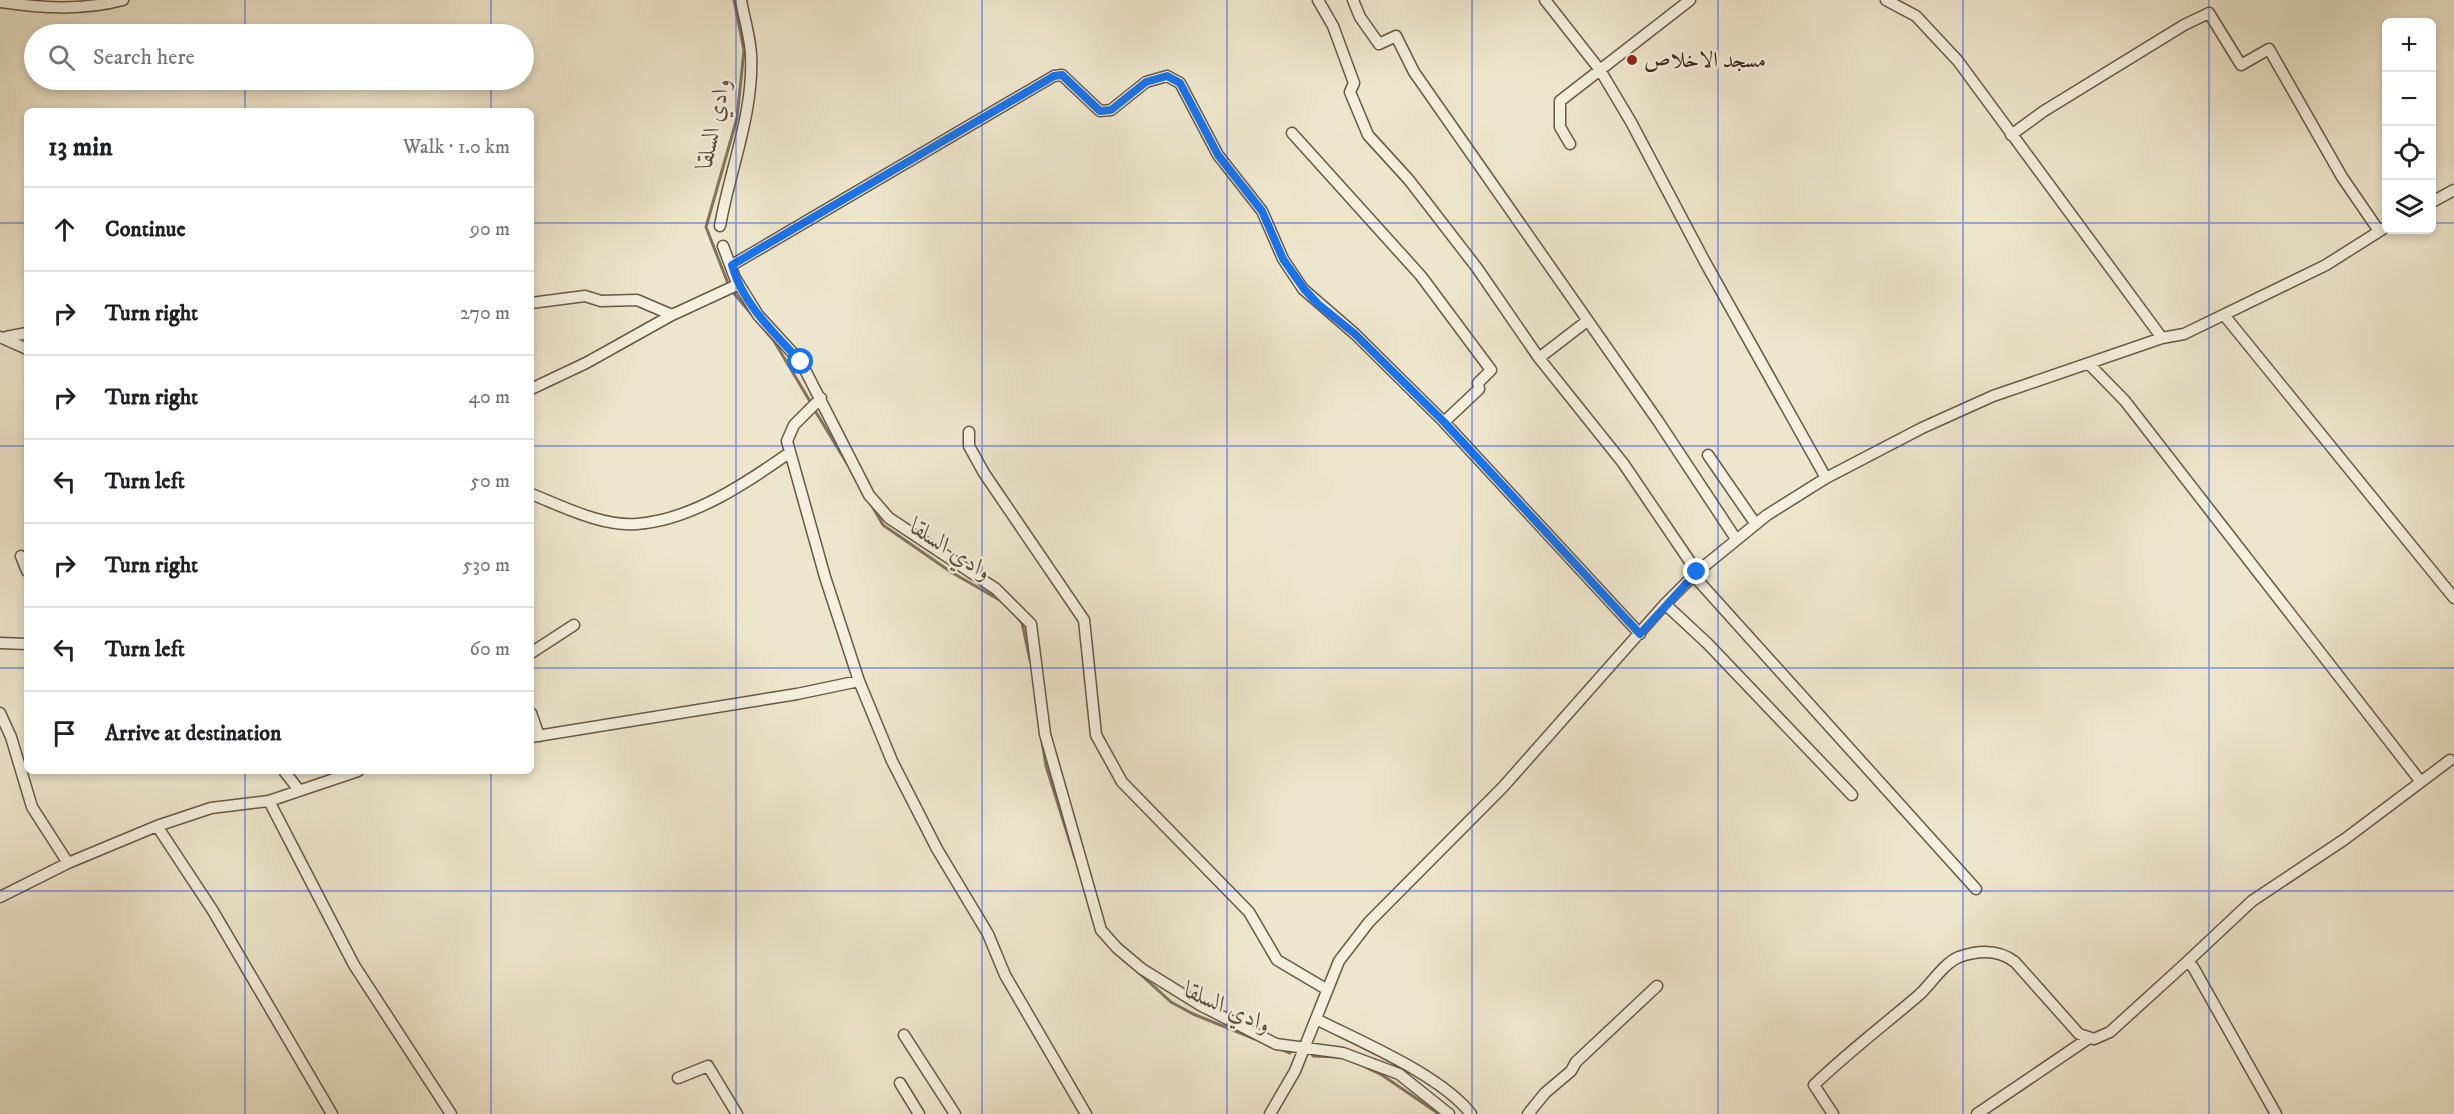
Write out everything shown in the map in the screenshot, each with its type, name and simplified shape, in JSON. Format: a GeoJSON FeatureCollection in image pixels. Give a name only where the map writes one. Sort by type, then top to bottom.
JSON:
{"type":"FeatureCollection","features":[{"type":"Feature","properties":{"kind":"street"},"geometry":{"type":"LineString","coordinates":[[0,2],[51,9],[106,4],[123,0]]}},
{"type":"Feature","properties":{"kind":"street"},"geometry":{"type":"LineString","coordinates":[[720,226],[727,188],[746,119],[750,85],[751,53],[741,0]]}},
{"type":"Feature","properties":{"kind":"street"},"geometry":{"type":"LineString","coordinates":[[1318,0],[1333,26],[1354,82],[1350,93],[1368,135],[1409,180],[1471,259],[1539,358],[1623,463],[1696,574],[1976,889]]}},
{"type":"Feature","properties":{"kind":"street"},"geometry":{"type":"LineString","coordinates":[[1353,0],[1360,17],[1379,44],[1396,36],[1414,72],[1658,421],[1736,539]]}},
{"type":"Feature","properties":{"kind":"street"},"geometry":{"type":"LineString","coordinates":[[1545,0],[1600,70],[1826,478]]}},
{"type":"Feature","properties":{"kind":"street"},"geometry":{"type":"LineString","coordinates":[[1570,144],[1560,127],[1560,101],[1690,0]]}},
{"type":"Feature","properties":{"kind":"street"},"geometry":{"type":"LineString","coordinates":[[1886,0],[1916,16],[1958,61],[2162,338]]}},
{"type":"Feature","properties":{"kind":"street"},"geometry":{"type":"LineString","coordinates":[[2011,135],[2044,111],[2184,25],[2209,14],[2241,65],[2269,49],[2342,177],[2382,228]]}},
{"type":"Feature","properties":{"kind":"street"},"geometry":{"type":"LineString","coordinates":[[732,265],[1054,76],[1062,75],[1100,111],[1111,110],[1146,82],[1167,76],[1180,83],[1218,155],[1262,211],[1283,259],[1304,289],[1318,304],[1355,334],[1444,422],[1640,634]]}},
{"type":"Feature","properties":{"kind":"street"},"geometry":{"type":"LineString","coordinates":[[1292,133],[1421,276],[1491,370],[1478,383],[1479,389],[1444,422]]}},
{"type":"Feature","properties":{"kind":"street"},"geometry":{"type":"LineString","coordinates":[[2436,200],[2454,190]]}},
{"type":"Feature","properties":{"kind":"street"},"geometry":{"type":"LineString","coordinates":[[1270,1114],[1295,1071],[1339,961],[1369,922],[1490,801],[1665,604],[1755,523],[1826,478],[1922,428],[1993,396],[2162,338],[2184,334],[2326,265],[2382,230]]}},
{"type":"Feature","properties":{"kind":"street"},"geometry":{"type":"LineString","coordinates":[[723,246],[739,284],[758,315],[801,362],[869,495],[889,518],[996,589],[1031,624],[1045,734],[1101,930],[1117,948],[1142,969],[1200,1005],[1275,1044],[1304,1050],[1343,1053],[1399,1074],[1449,1114]]}},
{"type":"Feature","properties":{"kind":"street"},"geometry":{"type":"LineString","coordinates":[[534,388],[586,363],[672,315],[739,284]]}},
{"type":"Feature","properties":{"kind":"street"},"geometry":{"type":"LineString","coordinates":[[534,303],[585,296],[601,301],[637,300],[672,315]]}},
{"type":"Feature","properties":{"kind":"street"},"geometry":{"type":"LineString","coordinates":[[2224,315],[2454,598]]}},
{"type":"Feature","properties":{"kind":"street"},"geometry":{"type":"LineString","coordinates":[[1539,358],[1587,321]]}},
{"type":"Feature","properties":{"kind":"street"},"geometry":{"type":"LineString","coordinates":[[0,337],[24,334]]}},
{"type":"Feature","properties":{"kind":"street"},"geometry":{"type":"LineString","coordinates":[[0,337],[24,348]]}},
{"type":"Feature","properties":{"kind":"street"},"geometry":{"type":"LineString","coordinates":[[2089,364],[2125,401],[2421,782]]}},
{"type":"Feature","properties":{"kind":"street"},"geometry":{"type":"LineString","coordinates":[[821,398],[794,425],[787,441],[789,453],[796,466],[825,577],[859,681],[892,761],[937,849],[974,908],[1005,975],[1086,1114]]}},
{"type":"Feature","properties":{"kind":"street"},"geometry":{"type":"LineString","coordinates":[[969,432],[969,446],[984,473],[1084,620],[1096,735],[1122,782],[1249,912],[1277,960],[1326,989]]}},
{"type":"Feature","properties":{"kind":"street"},"geometry":{"type":"LineString","coordinates":[[534,495],[597,518],[637,524],[687,513],[750,480],[789,453]]}},
{"type":"Feature","properties":{"kind":"street"},"geometry":{"type":"LineString","coordinates":[[1708,455],[1755,523]]}},
{"type":"Feature","properties":{"kind":"street"},"geometry":{"type":"LineString","coordinates":[[21,556],[24,564]]}},
{"type":"Feature","properties":{"kind":"street"},"geometry":{"type":"LineString","coordinates":[[1665,604],[1708,644],[1852,795]]}},
{"type":"Feature","properties":{"kind":"street"},"geometry":{"type":"LineString","coordinates":[[534,651],[574,625]]}},
{"type":"Feature","properties":{"kind":"street"},"geometry":{"type":"LineString","coordinates":[[0,643],[24,644]]}},
{"type":"Feature","properties":{"kind":"street"},"geometry":{"type":"LineString","coordinates":[[535,736],[797,694],[859,681]]}},
{"type":"Feature","properties":{"kind":"street"},"geometry":{"type":"LineString","coordinates":[[0,713],[11,737],[32,807],[68,863]]}},
{"type":"Feature","properties":{"kind":"street"},"geometry":{"type":"LineString","coordinates":[[1833,1114],[1814,1085],[1854,1047],[1920,994],[1957,958],[1985,951],[2002,952],[2014,962],[2079,1034],[2094,1040],[2110,1032],[2252,901],[2345,839],[2453,761]]}},
{"type":"Feature","properties":{"kind":"street"},"geometry":{"type":"LineString","coordinates":[[286,774],[299,790]]}},
{"type":"Feature","properties":{"kind":"street"},"geometry":{"type":"LineString","coordinates":[[0,897],[68,863],[157,826],[211,808],[269,801],[349,774]]}},
{"type":"Feature","properties":{"kind":"street"},"geometry":{"type":"LineString","coordinates":[[269,801],[354,965],[451,1114]]}},
{"type":"Feature","properties":{"kind":"street"},"geometry":{"type":"LineString","coordinates":[[157,826],[213,911],[332,1114]]}},
{"type":"Feature","properties":{"kind":"street"},"geometry":{"type":"LineString","coordinates":[[2187,962],[2193,967],[2277,1114]]}},
{"type":"Feature","properties":{"kind":"street"},"geometry":{"type":"LineString","coordinates":[[1528,1114],[1545,1093],[1571,1071],[1576,1062],[1657,986]]}},
{"type":"Feature","properties":{"kind":"street"},"geometry":{"type":"LineString","coordinates":[[1316,1019],[1441,1087],[1462,1103],[1471,1114]]}},
{"type":"Feature","properties":{"kind":"street"},"geometry":{"type":"LineString","coordinates":[[904,1035],[955,1114]]}},
{"type":"Feature","properties":{"kind":"street"},"geometry":{"type":"LineString","coordinates":[[1977,1114],[2089,1038]]}},
{"type":"Feature","properties":{"kind":"street"},"geometry":{"type":"LineString","coordinates":[[678,1078],[708,1066],[737,1114]]}},
{"type":"Feature","properties":{"kind":"street"},"geometry":{"type":"LineString","coordinates":[[900,1083],[919,1114]]}},
{"type":"Feature","properties":{"kind":"waterway","name":"وادي السلقا"},"geometry":{"type":"LineString","coordinates":[[729,286],[706,227],[737,118],[744,50],[734,0]]}},
{"type":"Feature","properties":{"kind":"waterway","name":"وادي السلقا"},"geometry":{"type":"LineString","coordinates":[[732,291],[774,341],[811,403]]}},
{"type":"Feature","properties":{"kind":"waterway","name":"وادي السلقا"},"geometry":{"type":"LineString","coordinates":[[814,409],[851,470]]}},
{"type":"Feature","properties":{"kind":"waterway","name":"وادي السلقا"},"geometry":{"type":"LineString","coordinates":[[871,504],[883,525],[951,572],[1003,602]]}},
{"type":"Feature","properties":{"kind":"waterway","name":"وادي السلقا"},"geometry":{"type":"LineString","coordinates":[[1018,618],[1022,623],[1030,660]]}},
{"type":"Feature","properties":{"kind":"waterway","name":"وادي السلقا"},"geometry":{"type":"LineString","coordinates":[[1042,741],[1046,766],[1075,858]]}},
{"type":"Feature","properties":{"kind":"waterway","name":"وادي السلقا"},"geometry":{"type":"LineString","coordinates":[[1139,973],[1171,1002],[1193,1014],[1255,1039]]}},
{"type":"Feature","properties":{"kind":"waterway","name":"وادي السلقا"},"geometry":{"type":"LineString","coordinates":[[1283,1050],[1290,1053]]}},
{"type":"Feature","properties":{"kind":"waterway","name":"وادي السلقا"},"geometry":{"type":"LineString","coordinates":[[1313,1056],[1338,1057]]}},
{"type":"Feature","properties":{"kind":"waterway","name":"وادي السلقا"},"geometry":{"type":"LineString","coordinates":[[1361,1065],[1382,1075],[1439,1114]]}},
{"type":"Feature","properties":{"kind":"place","name":"مسجد الاخلاص"},"geometry":{"type":"Point","coordinates":[1632,60]}},
{"type":"Feature","properties":{"kind":"route"},"geometry":{"type":"LineString","coordinates":[[801,362],[758,315],[735,278],[732,265],[1054,76],[1062,75],[1100,111],[1111,110],[1146,82],[1167,76],[1180,83],[1199,115],[1218,155],[1262,211],[1283,259],[1304,289],[1318,304],[1355,334],[1444,422],[1640,634],[1665,604],[1697,572]]}}]}
